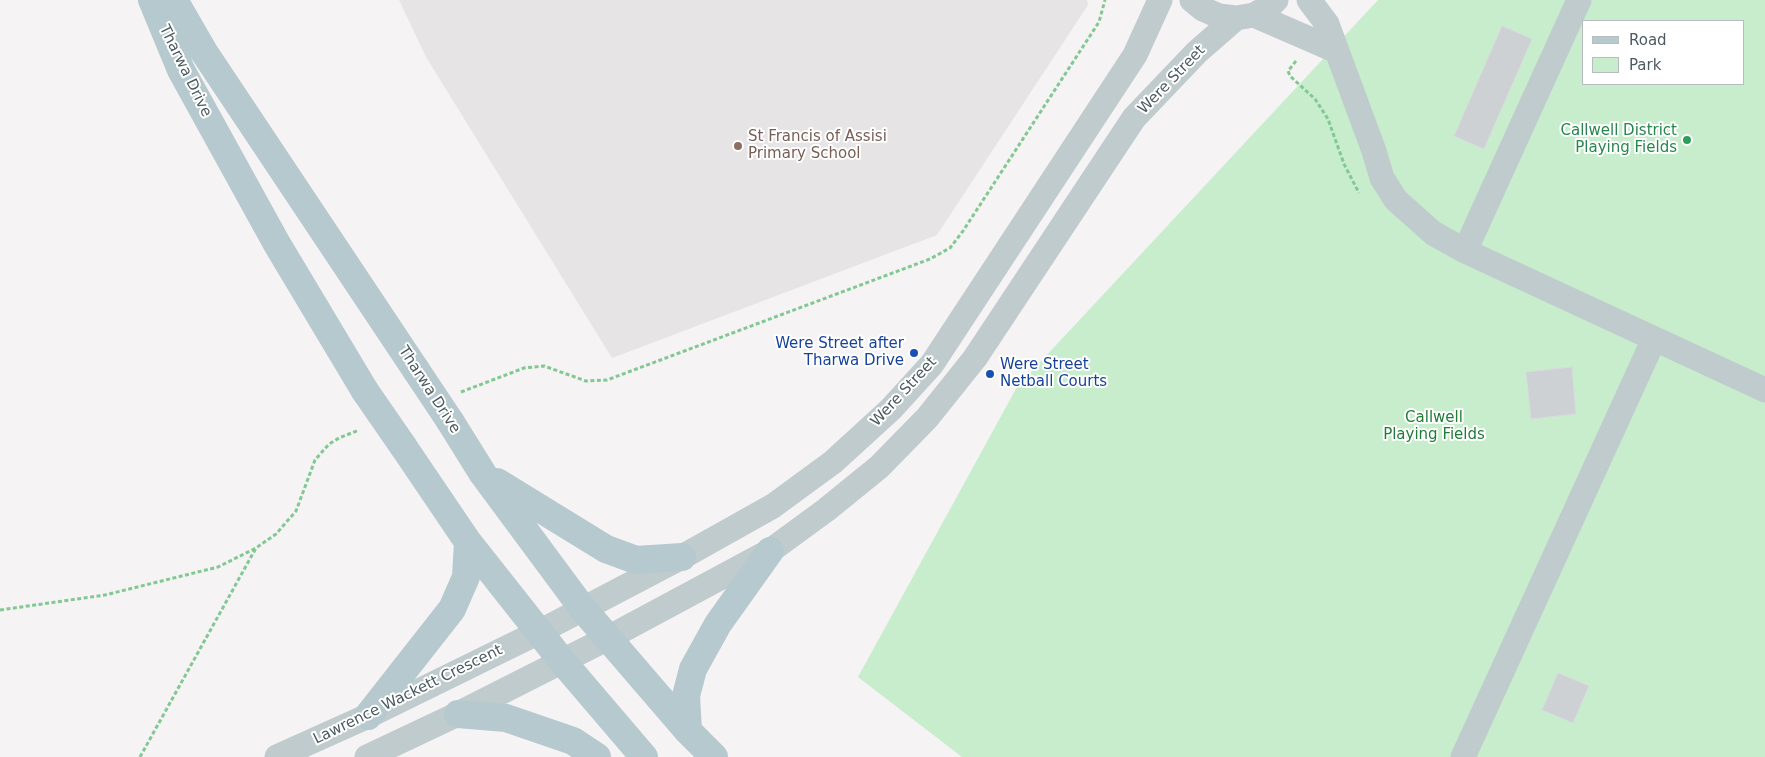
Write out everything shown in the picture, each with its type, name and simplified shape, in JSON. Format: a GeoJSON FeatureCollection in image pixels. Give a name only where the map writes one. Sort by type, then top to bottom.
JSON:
{"type":"FeatureCollection","features":[{"type":"Feature","properties":{"kind":"main road","name":"Tharwa Drive"},"geometry":{"type":"LineString","coordinates":[[152,0],[181,70],[276,244],[365,391],[468,542],[539,632],[644,757]]}},
{"type":"Feature","properties":{"kind":"main road","name":"Tharwa Drive"},"geometry":{"type":"LineString","coordinates":[[174,0],[204,52],[450,421],[483,474],[583,609],[688,731],[714,757]]}},
{"type":"Feature","properties":{"kind":"main road"},"geometry":{"type":"LineString","coordinates":[[483,474],[606,550],[636,560],[682,557]]}},
{"type":"Feature","properties":{"kind":"main road"},"geometry":{"type":"LineString","coordinates":[[368,716],[452,609],[466,577],[468,542]]}},
{"type":"Feature","properties":{"kind":"main road"},"geometry":{"type":"LineString","coordinates":[[688,731],[686,696],[693,669],[718,624],[770,551]]}},
{"type":"Feature","properties":{"kind":"main road"},"geometry":{"type":"LineString","coordinates":[[458,714],[506,718],[573,741],[597,757]]}},
{"type":"Feature","properties":{"kind":"street","name":"Were Street"},"geometry":{"type":"LineString","coordinates":[[539,632],[682,557],[773,506],[833,462],[891,409],[932,364],[1135,55],[1160,0]]}},
{"type":"Feature","properties":{"kind":"street"},"geometry":{"type":"LineString","coordinates":[[1192,0],[1203,9],[1219,16],[1245,16],[1337,51]]}},
{"type":"Feature","properties":{"kind":"street","name":"Were Street"},"geometry":{"type":"LineString","coordinates":[[608,638],[770,551],[826,510],[879,467],[927,418],[980,350],[1134,118],[1197,52],[1245,16],[1270,6],[1276,0]]}},
{"type":"Feature","properties":{"kind":"street"},"geometry":{"type":"LineString","coordinates":[[1309,0],[1327,24],[1374,151],[1382,178],[1396,200],[1432,233],[1465,251],[1765,390]]}},
{"type":"Feature","properties":{"kind":"street"},"geometry":{"type":"LineString","coordinates":[[1465,251],[1579,0]]}},
{"type":"Feature","properties":{"kind":"street"},"geometry":{"type":"LineString","coordinates":[[1463,757],[1654,339]]}},
{"type":"Feature","properties":{"kind":"street","name":"Lawrence Wackett Crescent"},"geometry":{"type":"LineString","coordinates":[[277,757],[368,716],[539,632]]}},
{"type":"Feature","properties":{"kind":"street"},"geometry":{"type":"LineString","coordinates":[[367,757],[458,714],[608,638]]}},
{"type":"Feature","properties":{"kind":"path"},"geometry":{"type":"LineString","coordinates":[[459,392],[524,368],[544,366],[586,381],[607,380],[930,258],[950,248],[964,231],[1099,22],[1105,0]]}},
{"type":"Feature","properties":{"kind":"path"},"geometry":{"type":"LineString","coordinates":[[0,610],[105,595],[218,567],[256,548],[276,534],[296,511],[316,460],[329,444],[367,427]]}},
{"type":"Feature","properties":{"kind":"path"},"geometry":{"type":"LineString","coordinates":[[140,757],[256,548]]}},
{"type":"Feature","properties":{"kind":"shaded area","name":"St Francis of Assisi Primary School"},"geometry":{"type":"Polygon","coordinates":[[[399,0],[1087,0],[1088,5],[937,235],[612,358],[426,57],[399,0]]]}},
{"type":"Feature","properties":{"kind":"green space","name":"Callwell Playing Fields"},"geometry":{"type":"Polygon","coordinates":[[[1378,0],[1765,0],[1765,757],[962,757],[858,677],[1017,387],[1378,0]]]}},
{"type":"Feature","properties":{"kind":"building"},"geometry":{"type":"Polygon","coordinates":[[[1502,26],[1532,39],[1484,149],[1454,136],[1502,26]]]}},
{"type":"Feature","properties":{"kind":"building"},"geometry":{"type":"Polygon","coordinates":[[[1572,367],[1576,414],[1531,419],[1526,372],[1572,367]]]}},
{"type":"Feature","properties":{"kind":"building"},"geometry":{"type":"Polygon","coordinates":[[[1558,673],[1589,686],[1573,723],[1542,710],[1558,673]]]}},
{"type":"Feature","properties":{"kind":"place","name":"Callwell District Playing Fields"},"geometry":{"type":"Point","coordinates":[1687,140]}},
{"type":"Feature","properties":{"kind":"place","name":"St Francis of Assisi Primary School"},"geometry":{"type":"Point","coordinates":[738,146]}},
{"type":"Feature","properties":{"kind":"place","name":"Were Street after Tharwa Drive"},"geometry":{"type":"Point","coordinates":[914,353]}},
{"type":"Feature","properties":{"kind":"place","name":"Were Street Netball Courts"},"geometry":{"type":"Point","coordinates":[990,374]}}]}
